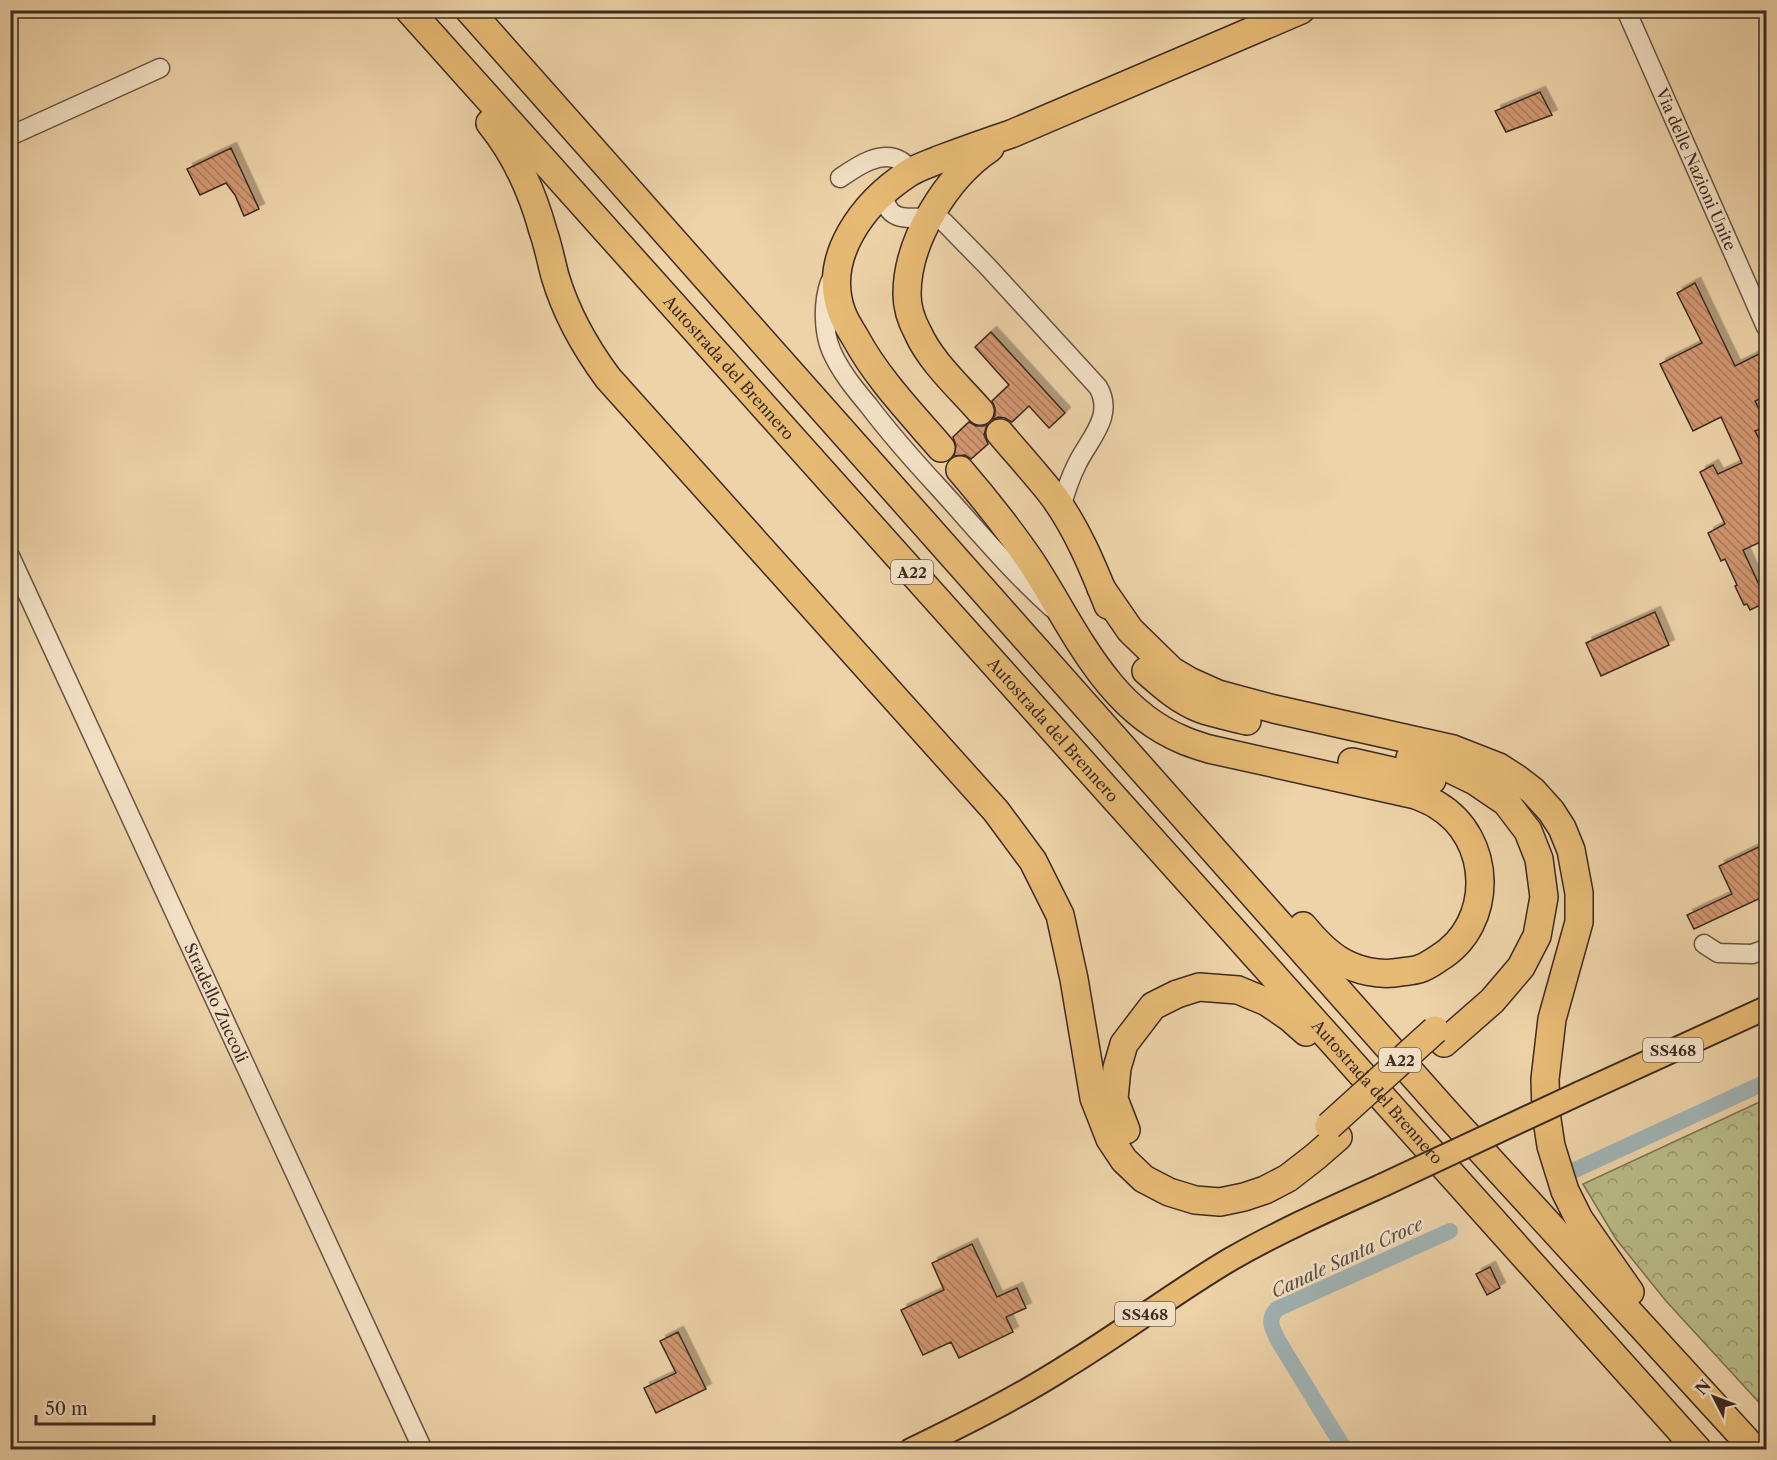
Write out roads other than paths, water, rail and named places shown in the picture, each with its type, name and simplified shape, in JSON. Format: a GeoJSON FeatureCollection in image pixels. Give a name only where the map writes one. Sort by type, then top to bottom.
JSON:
{"type":"FeatureCollection","features":[{"type":"Feature","properties":{"kind":"highway"},"geometry":{"type":"LineString","coordinates":[[399,10],[415,35],[494,128],[516,159],[543,229],[555,278],[577,330],[608,378],[996,811],[1033,861],[1060,915],[1074,979],[1094,1098],[1110,1139],[1124,1160],[1144,1179],[1169,1192],[1195,1200],[1220,1202],[1255,1194],[1287,1178],[1315,1157],[1333,1131]]}},
{"type":"Feature","properties":{"kind":"highway","name":"Autostrada del Brennero"},"geometry":{"type":"LineString","coordinates":[[409,10],[1698,1449]]}},
{"type":"Feature","properties":{"kind":"highway","name":"A22"},"geometry":{"type":"LineString","coordinates":[[469,10],[1437,1102],[1755,1449]]}},
{"type":"Feature","properties":{"kind":"highway"},"geometry":{"type":"LineString","coordinates":[[941,448],[887,386],[864,354],[842,313],[835,284],[840,255],[850,232],[869,207],[911,172],[962,150],[1011,134],[1296,12]]}},
{"type":"Feature","properties":{"kind":"highway"},"geometry":{"type":"LineString","coordinates":[[980,411],[927,350],[917,332],[910,313],[907,295],[909,274],[915,250],[943,193],[968,165],[1011,134]]}},
{"type":"Feature","properties":{"kind":"highway"},"geometry":{"type":"LineString","coordinates":[[1000,433],[1061,508],[1101,588],[1124,643],[1145,670],[1164,687],[1182,700],[1203,710],[1274,729],[1440,764],[1475,781],[1506,802],[1528,831],[1539,860],[1544,897],[1537,936],[1521,967],[1492,1001],[1439,1037]]}},
{"type":"Feature","properties":{"kind":"highway"},"geometry":{"type":"LineString","coordinates":[[960,470],[995,511],[1030,561],[1083,649],[1115,692],[1136,711],[1182,740],[1209,749],[1416,795],[1437,805],[1453,818],[1474,846],[1479,861],[1478,902],[1468,928],[1446,954],[1421,969],[1389,974],[1364,971],[1339,960],[1313,938],[1278,897],[1051,666]]}},
{"type":"Feature","properties":{"kind":"highway"},"geometry":{"type":"LineString","coordinates":[[1101,588],[1130,630],[1172,671],[1189,681],[1218,694],[1274,710],[1453,749],[1498,767],[1516,778],[1533,791],[1551,811],[1562,828],[1571,850],[1579,893],[1579,922],[1552,1019],[1545,1079],[1546,1113],[1551,1146],[1565,1191],[1579,1219],[1687,1375]]}},
{"type":"Feature","properties":{"kind":"highway"},"geometry":{"type":"LineString","coordinates":[[1068,622],[1145,691],[1179,717],[1223,734],[1413,774],[1452,786],[1479,799],[1507,828],[1518,846],[1525,866],[1528,903],[1519,936],[1512,951],[1498,971],[1439,1037],[1333,1131],[1270,1170],[1236,1183],[1196,1184],[1157,1167],[1131,1140],[1114,1099],[1117,1068],[1124,1044],[1154,1006],[1178,993],[1199,987],[1238,990],[1267,1002],[1289,1017],[1414,1134]]}},
{"type":"Feature","properties":{"kind":"main road","name":"SS468"},"geometry":{"type":"LineString","coordinates":[[911,1449],[1015,1398],[1069,1365],[1177,1292],[1233,1258],[1306,1220],[1767,1008]]}},
{"type":"Feature","properties":{"kind":"street","name":"Via delle Nazioni Unite"},"geometry":{"type":"LineString","coordinates":[[1626,10],[1767,327]]}},
{"type":"Feature","properties":{"kind":"street"},"geometry":{"type":"LineString","coordinates":[[10,136],[159,68]]}},
{"type":"Feature","properties":{"kind":"street"},"geometry":{"type":"LineString","coordinates":[[840,178],[861,163],[888,156],[903,161],[911,172]]}},
{"type":"Feature","properties":{"kind":"street"},"geometry":{"type":"LineString","coordinates":[[884,193],[889,210],[897,217],[906,219],[932,215],[945,222],[1098,387],[1104,405],[1100,424],[1074,471],[1061,508]]}},
{"type":"Feature","properties":{"kind":"street"},"geometry":{"type":"LineString","coordinates":[[840,255],[827,290],[825,320],[829,346],[838,365],[882,423],[916,462],[1028,586],[1068,622]]}},
{"type":"Feature","properties":{"kind":"street","name":"Stradello Zuccoli"},"geometry":{"type":"LineString","coordinates":[[10,556],[423,1449]]}},
{"type":"Feature","properties":{"kind":"street"},"geometry":{"type":"LineString","coordinates":[[1704,944],[1718,953],[1752,954],[1767,949]]}},
{"type":"Feature","properties":{"kind":"waterway","name":"Canale Santa Croce"},"geometry":{"type":"LineString","coordinates":[[1575,1170],[1766,1082]]}},
{"type":"Feature","properties":{"kind":"waterway","name":"Canale Santa Croce"},"geometry":{"type":"LineString","coordinates":[[1345,1450],[1279,1342],[1272,1325],[1272,1317],[1277,1309],[1450,1231]]}}]}
